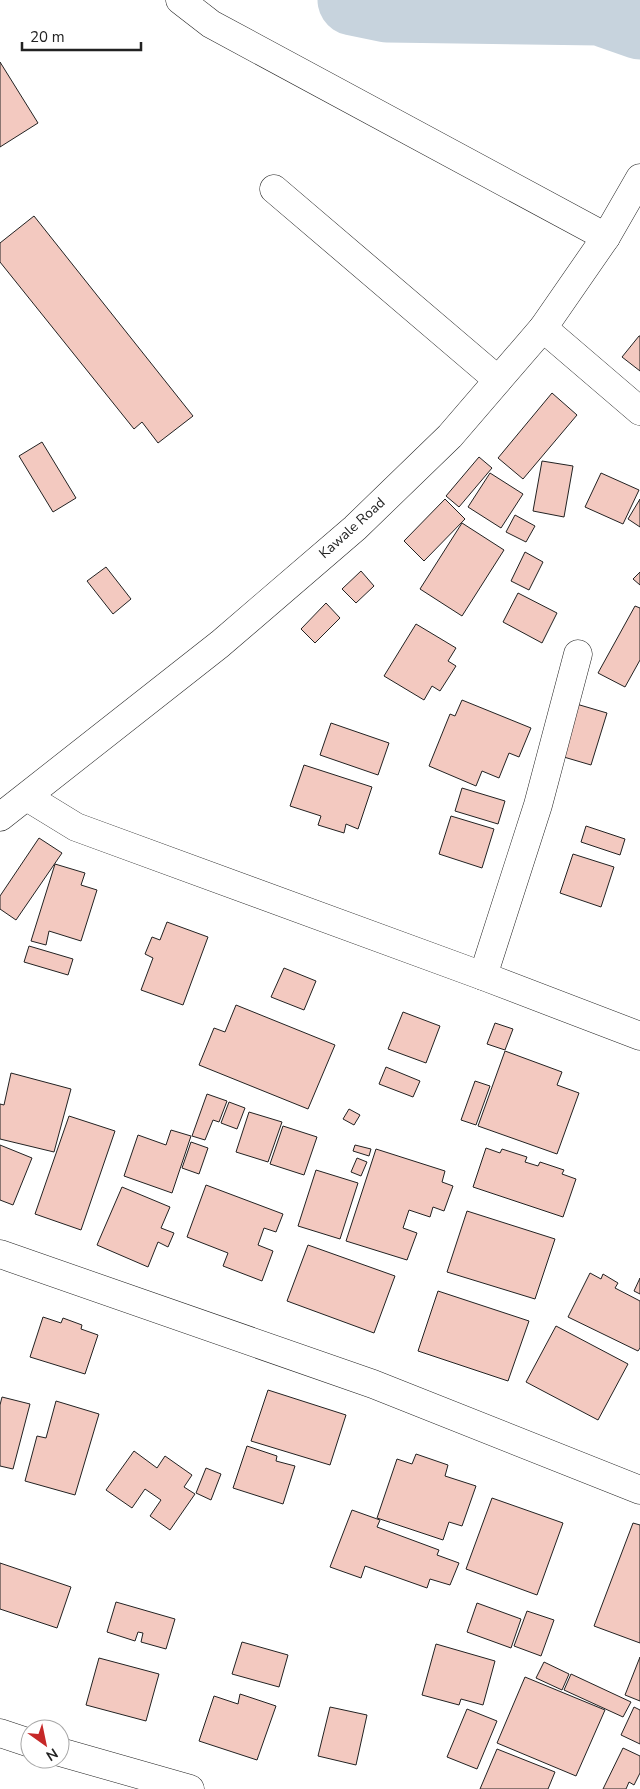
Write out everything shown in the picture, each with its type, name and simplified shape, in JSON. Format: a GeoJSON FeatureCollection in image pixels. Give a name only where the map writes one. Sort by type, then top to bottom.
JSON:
{"type":"FeatureCollection","features":[{"type":"Feature","properties":{"kind":"street"},"geometry":{"type":"LineString","coordinates":[[180,0],[211,24],[606,237]]}},
{"type":"Feature","properties":{"kind":"street","name":"Kawale Road"},"geometry":{"type":"LineString","coordinates":[[0,817],[220,644],[355,528],[450,436],[543,328],[606,237],[640,178]]}},
{"type":"Feature","properties":{"kind":"street"},"geometry":{"type":"LineString","coordinates":[[274,189],[498,380]]}},
{"type":"Feature","properties":{"kind":"street"},"geometry":{"type":"LineString","coordinates":[[543,328],[640,411]]}},
{"type":"Feature","properties":{"kind":"street"},"geometry":{"type":"LineString","coordinates":[[483,976],[538,805],[578,654]]}},
{"type":"Feature","properties":{"kind":"street"},"geometry":{"type":"LineString","coordinates":[[26,797],[76,827],[483,976],[640,1036]]}},
{"type":"Feature","properties":{"kind":"street"},"geometry":{"type":"LineString","coordinates":[[0,1254],[373,1384],[640,1490]]}},
{"type":"Feature","properties":{"kind":"street"},"geometry":{"type":"LineString","coordinates":[[0,1733],[20,1740]]}},
{"type":"Feature","properties":{"kind":"street"},"geometry":{"type":"LineString","coordinates":[[70,1755],[190,1789]]}},
{"type":"Feature","properties":{"kind":"building"},"geometry":{"type":"Polygon","coordinates":[[[0,62],[38,123],[0,147],[0,62]]]}},
{"type":"Feature","properties":{"kind":"building"},"geometry":{"type":"Polygon","coordinates":[[[34,216],[193,416],[158,443],[142,422],[134,429],[0,262],[0,243],[34,216]]]}},
{"type":"Feature","properties":{"kind":"building"},"geometry":{"type":"Polygon","coordinates":[[[640,336],[640,371],[622,357],[640,336]]]}},
{"type":"Feature","properties":{"kind":"building"},"geometry":{"type":"Polygon","coordinates":[[[552,393],[577,415],[523,479],[498,458],[552,393]]]}},
{"type":"Feature","properties":{"kind":"building"},"geometry":{"type":"Polygon","coordinates":[[[42,442],[76,498],[53,512],[19,456],[42,442]]]}},
{"type":"Feature","properties":{"kind":"building"},"geometry":{"type":"Polygon","coordinates":[[[479,457],[492,468],[459,507],[446,496],[479,457]]]}},
{"type":"Feature","properties":{"kind":"building"},"geometry":{"type":"Polygon","coordinates":[[[542,461],[573,466],[564,517],[533,511],[542,461]]]}},
{"type":"Feature","properties":{"kind":"building"},"geometry":{"type":"Polygon","coordinates":[[[490,473],[523,494],[501,528],[468,507],[490,473]]]}},
{"type":"Feature","properties":{"kind":"building"},"geometry":{"type":"Polygon","coordinates":[[[601,473],[639,490],[623,524],[585,507],[601,473]]]}},
{"type":"Feature","properties":{"kind":"building"},"geometry":{"type":"Polygon","coordinates":[[[445,499],[465,519],[424,561],[404,541],[445,499]]]}},
{"type":"Feature","properties":{"kind":"building"},"geometry":{"type":"Polygon","coordinates":[[[640,499],[640,527],[628,519],[640,499]]]}},
{"type":"Feature","properties":{"kind":"building"},"geometry":{"type":"Polygon","coordinates":[[[515,515],[535,526],[526,542],[506,532],[515,515]]]}},
{"type":"Feature","properties":{"kind":"building"},"geometry":{"type":"Polygon","coordinates":[[[462,523],[504,550],[462,616],[420,589],[462,523]]]}},
{"type":"Feature","properties":{"kind":"building"},"geometry":{"type":"Polygon","coordinates":[[[525,552],[543,562],[529,590],[511,581],[525,552]]]}},
{"type":"Feature","properties":{"kind":"building"},"geometry":{"type":"Polygon","coordinates":[[[106,567],[131,599],[113,614],[87,581],[106,567]]]}},
{"type":"Feature","properties":{"kind":"building"},"geometry":{"type":"Polygon","coordinates":[[[361,571],[374,586],[356,603],[342,589],[361,571]]]}},
{"type":"Feature","properties":{"kind":"building"},"geometry":{"type":"Polygon","coordinates":[[[640,572],[640,585],[633,579],[640,572]]]}},
{"type":"Feature","properties":{"kind":"building"},"geometry":{"type":"Polygon","coordinates":[[[518,593],[557,613],[542,643],[503,622],[518,593]]]}},
{"type":"Feature","properties":{"kind":"building"},"geometry":{"type":"Polygon","coordinates":[[[326,603],[340,618],[315,643],[301,629],[326,603]]]}},
{"type":"Feature","properties":{"kind":"building"},"geometry":{"type":"Polygon","coordinates":[[[635,606],[640,608],[640,660],[625,687],[598,673],[635,606]]]}},
{"type":"Feature","properties":{"kind":"building"},"geometry":{"type":"Polygon","coordinates":[[[416,624],[456,648],[448,661],[456,666],[440,691],[432,686],[424,700],[384,676],[416,624]]]}},
{"type":"Feature","properties":{"kind":"building"},"geometry":{"type":"Polygon","coordinates":[[[462,700],[531,728],[519,757],[509,753],[499,778],[482,771],[476,786],[429,766],[450,714],[455,716],[462,700]]]}},
{"type":"Feature","properties":{"kind":"building"},"geometry":{"type":"Polygon","coordinates":[[[573,703],[607,713],[591,765],[557,755],[573,703]]]}},
{"type":"Feature","properties":{"kind":"building"},"geometry":{"type":"Polygon","coordinates":[[[331,723],[389,743],[378,775],[320,755],[331,723]]]}},
{"type":"Feature","properties":{"kind":"building"},"geometry":{"type":"Polygon","coordinates":[[[304,765],[372,787],[358,829],[346,824],[344,833],[318,825],[321,816],[290,806],[304,765]]]}},
{"type":"Feature","properties":{"kind":"building"},"geometry":{"type":"Polygon","coordinates":[[[462,788],[505,801],[498,824],[455,811],[462,788]]]}},
{"type":"Feature","properties":{"kind":"building"},"geometry":{"type":"Polygon","coordinates":[[[451,816],[494,829],[482,868],[439,854],[451,816]]]}},
{"type":"Feature","properties":{"kind":"building"},"geometry":{"type":"Polygon","coordinates":[[[586,826],[625,839],[620,855],[581,842],[586,826]]]}},
{"type":"Feature","properties":{"kind":"building"},"geometry":{"type":"Polygon","coordinates":[[[39,838],[62,853],[16,920],[0,909],[0,896],[39,838]]]}},
{"type":"Feature","properties":{"kind":"building"},"geometry":{"type":"Polygon","coordinates":[[[573,854],[614,867],[601,907],[560,893],[573,854]]]}},
{"type":"Feature","properties":{"kind":"building"},"geometry":{"type":"Polygon","coordinates":[[[55,864],[85,873],[81,885],[97,890],[81,941],[49,931],[46,945],[31,941],[55,864]]]}},
{"type":"Feature","properties":{"kind":"building"},"geometry":{"type":"Polygon","coordinates":[[[167,922],[208,937],[183,1005],[141,990],[153,958],[145,954],[152,937],[160,940],[167,922]]]}},
{"type":"Feature","properties":{"kind":"building"},"geometry":{"type":"Polygon","coordinates":[[[29,946],[73,959],[68,975],[24,962],[29,946]]]}},
{"type":"Feature","properties":{"kind":"building"},"geometry":{"type":"Polygon","coordinates":[[[284,968],[316,981],[304,1010],[271,997],[284,968]]]}},
{"type":"Feature","properties":{"kind":"building"},"geometry":{"type":"Polygon","coordinates":[[[236,1005],[335,1045],[308,1109],[199,1065],[214,1028],[225,1032],[236,1005]]]}},
{"type":"Feature","properties":{"kind":"building"},"geometry":{"type":"Polygon","coordinates":[[[403,1012],[440,1026],[426,1063],[388,1049],[403,1012]]]}},
{"type":"Feature","properties":{"kind":"building"},"geometry":{"type":"Polygon","coordinates":[[[495,1023],[513,1029],[505,1050],[487,1044],[495,1023]]]}},
{"type":"Feature","properties":{"kind":"building"},"geometry":{"type":"Polygon","coordinates":[[[505,1051],[562,1072],[557,1085],[579,1093],[557,1154],[478,1126],[505,1051]]]}},
{"type":"Feature","properties":{"kind":"building"},"geometry":{"type":"Polygon","coordinates":[[[386,1067],[420,1081],[413,1097],[379,1084],[386,1067]]]}},
{"type":"Feature","properties":{"kind":"building"},"geometry":{"type":"Polygon","coordinates":[[[11,1073],[71,1089],[54,1152],[0,1139],[0,1104],[4,1105],[11,1073]]]}},
{"type":"Feature","properties":{"kind":"building"},"geometry":{"type":"Polygon","coordinates":[[[475,1081],[490,1086],[476,1125],[461,1120],[475,1081]]]}},
{"type":"Feature","properties":{"kind":"building"},"geometry":{"type":"Polygon","coordinates":[[[207,1094],[227,1101],[219,1122],[213,1120],[205,1140],[192,1136],[207,1094]]]}},
{"type":"Feature","properties":{"kind":"building"},"geometry":{"type":"Polygon","coordinates":[[[229,1102],[245,1108],[237,1129],[221,1123],[229,1102]]]}},
{"type":"Feature","properties":{"kind":"building"},"geometry":{"type":"Polygon","coordinates":[[[349,1109],[360,1115],[354,1125],[343,1119],[349,1109]]]}},
{"type":"Feature","properties":{"kind":"building"},"geometry":{"type":"Polygon","coordinates":[[[249,1112],[282,1122],[268,1162],[236,1152],[249,1112]]]}},
{"type":"Feature","properties":{"kind":"building"},"geometry":{"type":"Polygon","coordinates":[[[69,1116],[115,1131],[81,1230],[35,1214],[69,1116]]]}},
{"type":"Feature","properties":{"kind":"building"},"geometry":{"type":"Polygon","coordinates":[[[283,1126],[317,1137],[304,1175],[270,1164],[283,1126]]]}},
{"type":"Feature","properties":{"kind":"building"},"geometry":{"type":"Polygon","coordinates":[[[171,1130],[191,1136],[172,1193],[124,1176],[138,1135],[166,1145],[171,1130]]]}},
{"type":"Feature","properties":{"kind":"building"},"geometry":{"type":"Polygon","coordinates":[[[191,1142],[208,1148],[199,1174],[182,1168],[191,1142]]]}},
{"type":"Feature","properties":{"kind":"building"},"geometry":{"type":"Polygon","coordinates":[[[0,1145],[32,1158],[13,1205],[0,1200],[0,1145]]]}},
{"type":"Feature","properties":{"kind":"building"},"geometry":{"type":"Polygon","coordinates":[[[355,1145],[371,1149],[369,1156],[353,1151],[355,1145]]]}},
{"type":"Feature","properties":{"kind":"building"},"geometry":{"type":"Polygon","coordinates":[[[486,1148],[500,1153],[502,1149],[527,1157],[525,1162],[538,1166],[540,1162],[564,1170],[562,1174],[576,1179],[563,1217],[473,1187],[486,1148]]]}},
{"type":"Feature","properties":{"kind":"building"},"geometry":{"type":"Polygon","coordinates":[[[376,1149],[445,1171],[442,1182],[453,1186],[444,1211],[433,1207],[430,1217],[409,1210],[403,1228],[417,1233],[407,1260],[346,1241],[376,1149]]]}},
{"type":"Feature","properties":{"kind":"building"},"geometry":{"type":"Polygon","coordinates":[[[357,1158],[367,1162],[361,1176],[351,1172],[357,1158]]]}},
{"type":"Feature","properties":{"kind":"building"},"geometry":{"type":"Polygon","coordinates":[[[316,1170],[358,1183],[340,1239],[298,1226],[316,1170]]]}},
{"type":"Feature","properties":{"kind":"building"},"geometry":{"type":"Polygon","coordinates":[[[206,1185],[283,1214],[276,1232],[264,1228],[258,1245],[273,1251],[262,1281],[223,1266],[228,1253],[187,1237],[206,1185]]]}},
{"type":"Feature","properties":{"kind":"building"},"geometry":{"type":"Polygon","coordinates":[[[122,1187],[170,1207],[161,1228],[174,1233],[168,1247],[158,1242],[148,1267],[97,1245],[122,1187]]]}},
{"type":"Feature","properties":{"kind":"building"},"geometry":{"type":"Polygon","coordinates":[[[467,1211],[555,1239],[535,1299],[447,1272],[467,1211]]]}},
{"type":"Feature","properties":{"kind":"building"},"geometry":{"type":"Polygon","coordinates":[[[308,1245],[395,1276],[374,1333],[287,1301],[308,1245]]]}},
{"type":"Feature","properties":{"kind":"building"},"geometry":{"type":"Polygon","coordinates":[[[590,1273],[601,1279],[603,1274],[618,1283],[615,1288],[640,1301],[640,1348],[638,1351],[568,1317],[590,1273]]]}},
{"type":"Feature","properties":{"kind":"building"},"geometry":{"type":"Polygon","coordinates":[[[640,1278],[640,1294],[634,1291],[640,1278]]]}},
{"type":"Feature","properties":{"kind":"building"},"geometry":{"type":"Polygon","coordinates":[[[438,1291],[529,1321],[508,1381],[418,1351],[438,1291]]]}},
{"type":"Feature","properties":{"kind":"building"},"geometry":{"type":"Polygon","coordinates":[[[43,1317],[61,1323],[63,1318],[82,1325],[81,1329],[98,1335],[85,1374],[30,1357],[43,1317]]]}},
{"type":"Feature","properties":{"kind":"building"},"geometry":{"type":"Polygon","coordinates":[[[556,1326],[628,1364],[598,1420],[526,1382],[556,1326]]]}},
{"type":"Feature","properties":{"kind":"building"},"geometry":{"type":"Polygon","coordinates":[[[268,1390],[346,1415],[330,1465],[251,1441],[268,1390]]]}},
{"type":"Feature","properties":{"kind":"building"},"geometry":{"type":"Polygon","coordinates":[[[2,1397],[30,1404],[13,1469],[0,1466],[0,1405],[2,1397]]]}},
{"type":"Feature","properties":{"kind":"building"},"geometry":{"type":"Polygon","coordinates":[[[56,1401],[99,1414],[75,1495],[25,1481],[37,1436],[46,1438],[56,1401]]]}},
{"type":"Feature","properties":{"kind":"building"},"geometry":{"type":"Polygon","coordinates":[[[247,1446],[277,1456],[276,1461],[295,1466],[283,1504],[233,1488],[247,1446]]]}},
{"type":"Feature","properties":{"kind":"building"},"geometry":{"type":"Polygon","coordinates":[[[134,1451],[157,1468],[165,1456],[192,1475],[184,1487],[195,1494],[170,1530],[150,1516],[161,1500],[145,1489],[132,1508],[106,1490],[134,1451]]]}},
{"type":"Feature","properties":{"kind":"building"},"geometry":{"type":"Polygon","coordinates":[[[416,1454],[448,1465],[445,1476],[476,1486],[462,1526],[449,1522],[443,1540],[377,1518],[397,1459],[412,1464],[416,1454]]]}},
{"type":"Feature","properties":{"kind":"building"},"geometry":{"type":"Polygon","coordinates":[[[206,1468],[221,1474],[211,1500],[196,1493],[206,1468]]]}},
{"type":"Feature","properties":{"kind":"building"},"geometry":{"type":"Polygon","coordinates":[[[492,1498],[563,1523],[537,1595],[466,1569],[492,1498]]]}},
{"type":"Feature","properties":{"kind":"building"},"geometry":{"type":"Polygon","coordinates":[[[352,1510],[380,1520],[377,1527],[439,1550],[437,1555],[459,1563],[450,1585],[430,1579],[427,1588],[365,1566],[361,1578],[330,1567],[352,1510]]]}},
{"type":"Feature","properties":{"kind":"building"},"geometry":{"type":"Polygon","coordinates":[[[633,1523],[640,1525],[640,1643],[594,1626],[633,1523]]]}},
{"type":"Feature","properties":{"kind":"building"},"geometry":{"type":"Polygon","coordinates":[[[0,1563],[71,1587],[57,1628],[0,1609],[0,1563]]]}},
{"type":"Feature","properties":{"kind":"building"},"geometry":{"type":"Polygon","coordinates":[[[116,1602],[175,1619],[166,1649],[141,1642],[143,1633],[138,1632],[135,1641],[107,1632],[116,1602]]]}},
{"type":"Feature","properties":{"kind":"building"},"geometry":{"type":"Polygon","coordinates":[[[477,1603],[521,1619],[511,1648],[467,1632],[477,1603]]]}},
{"type":"Feature","properties":{"kind":"building"},"geometry":{"type":"Polygon","coordinates":[[[527,1611],[554,1620],[541,1656],[514,1646],[527,1611]]]}},
{"type":"Feature","properties":{"kind":"building"},"geometry":{"type":"Polygon","coordinates":[[[242,1642],[288,1655],[279,1687],[232,1674],[242,1642]]]}},
{"type":"Feature","properties":{"kind":"building"},"geometry":{"type":"Polygon","coordinates":[[[436,1644],[495,1661],[483,1705],[461,1699],[459,1705],[422,1695],[436,1644]]]}},
{"type":"Feature","properties":{"kind":"building"},"geometry":{"type":"Polygon","coordinates":[[[640,1657],[640,1701],[625,1695],[640,1657]]]}},
{"type":"Feature","properties":{"kind":"building"},"geometry":{"type":"Polygon","coordinates":[[[99,1658],[159,1674],[146,1721],[86,1705],[99,1658]]]}},
{"type":"Feature","properties":{"kind":"building"},"geometry":{"type":"Polygon","coordinates":[[[544,1662],[569,1674],[562,1690],[536,1678],[544,1662]]]}},
{"type":"Feature","properties":{"kind":"building"},"geometry":{"type":"Polygon","coordinates":[[[571,1674],[631,1702],[623,1717],[564,1690],[571,1674]]]}},
{"type":"Feature","properties":{"kind":"building"},"geometry":{"type":"Polygon","coordinates":[[[525,1677],[605,1710],[576,1776],[497,1743],[525,1677]]]}},
{"type":"Feature","properties":{"kind":"building"},"geometry":{"type":"Polygon","coordinates":[[[240,1694],[276,1706],[257,1760],[199,1741],[214,1696],[238,1704],[240,1694]]]}},
{"type":"Feature","properties":{"kind":"building"},"geometry":{"type":"Polygon","coordinates":[[[330,1707],[367,1715],[356,1765],[318,1756],[330,1707]]]}},
{"type":"Feature","properties":{"kind":"building"},"geometry":{"type":"Polygon","coordinates":[[[634,1707],[640,1710],[640,1744],[621,1735],[634,1707]]]}},
{"type":"Feature","properties":{"kind":"building"},"geometry":{"type":"Polygon","coordinates":[[[467,1709],[497,1721],[477,1769],[447,1757],[467,1709]]]}},
{"type":"Feature","properties":{"kind":"building"},"geometry":{"type":"Polygon","coordinates":[[[623,1748],[640,1756],[640,1773],[634,1785],[629,1782],[626,1789],[603,1789],[623,1748]]]}},
{"type":"Feature","properties":{"kind":"building"},"geometry":{"type":"Polygon","coordinates":[[[497,1749],[555,1772],[548,1789],[480,1789],[497,1749]]]}},
{"type":"Feature","properties":{"kind":"waterway"},"geometry":{"type":"LineString","coordinates":[[353,0],[387,7],[600,10],[640,24]]}}]}
